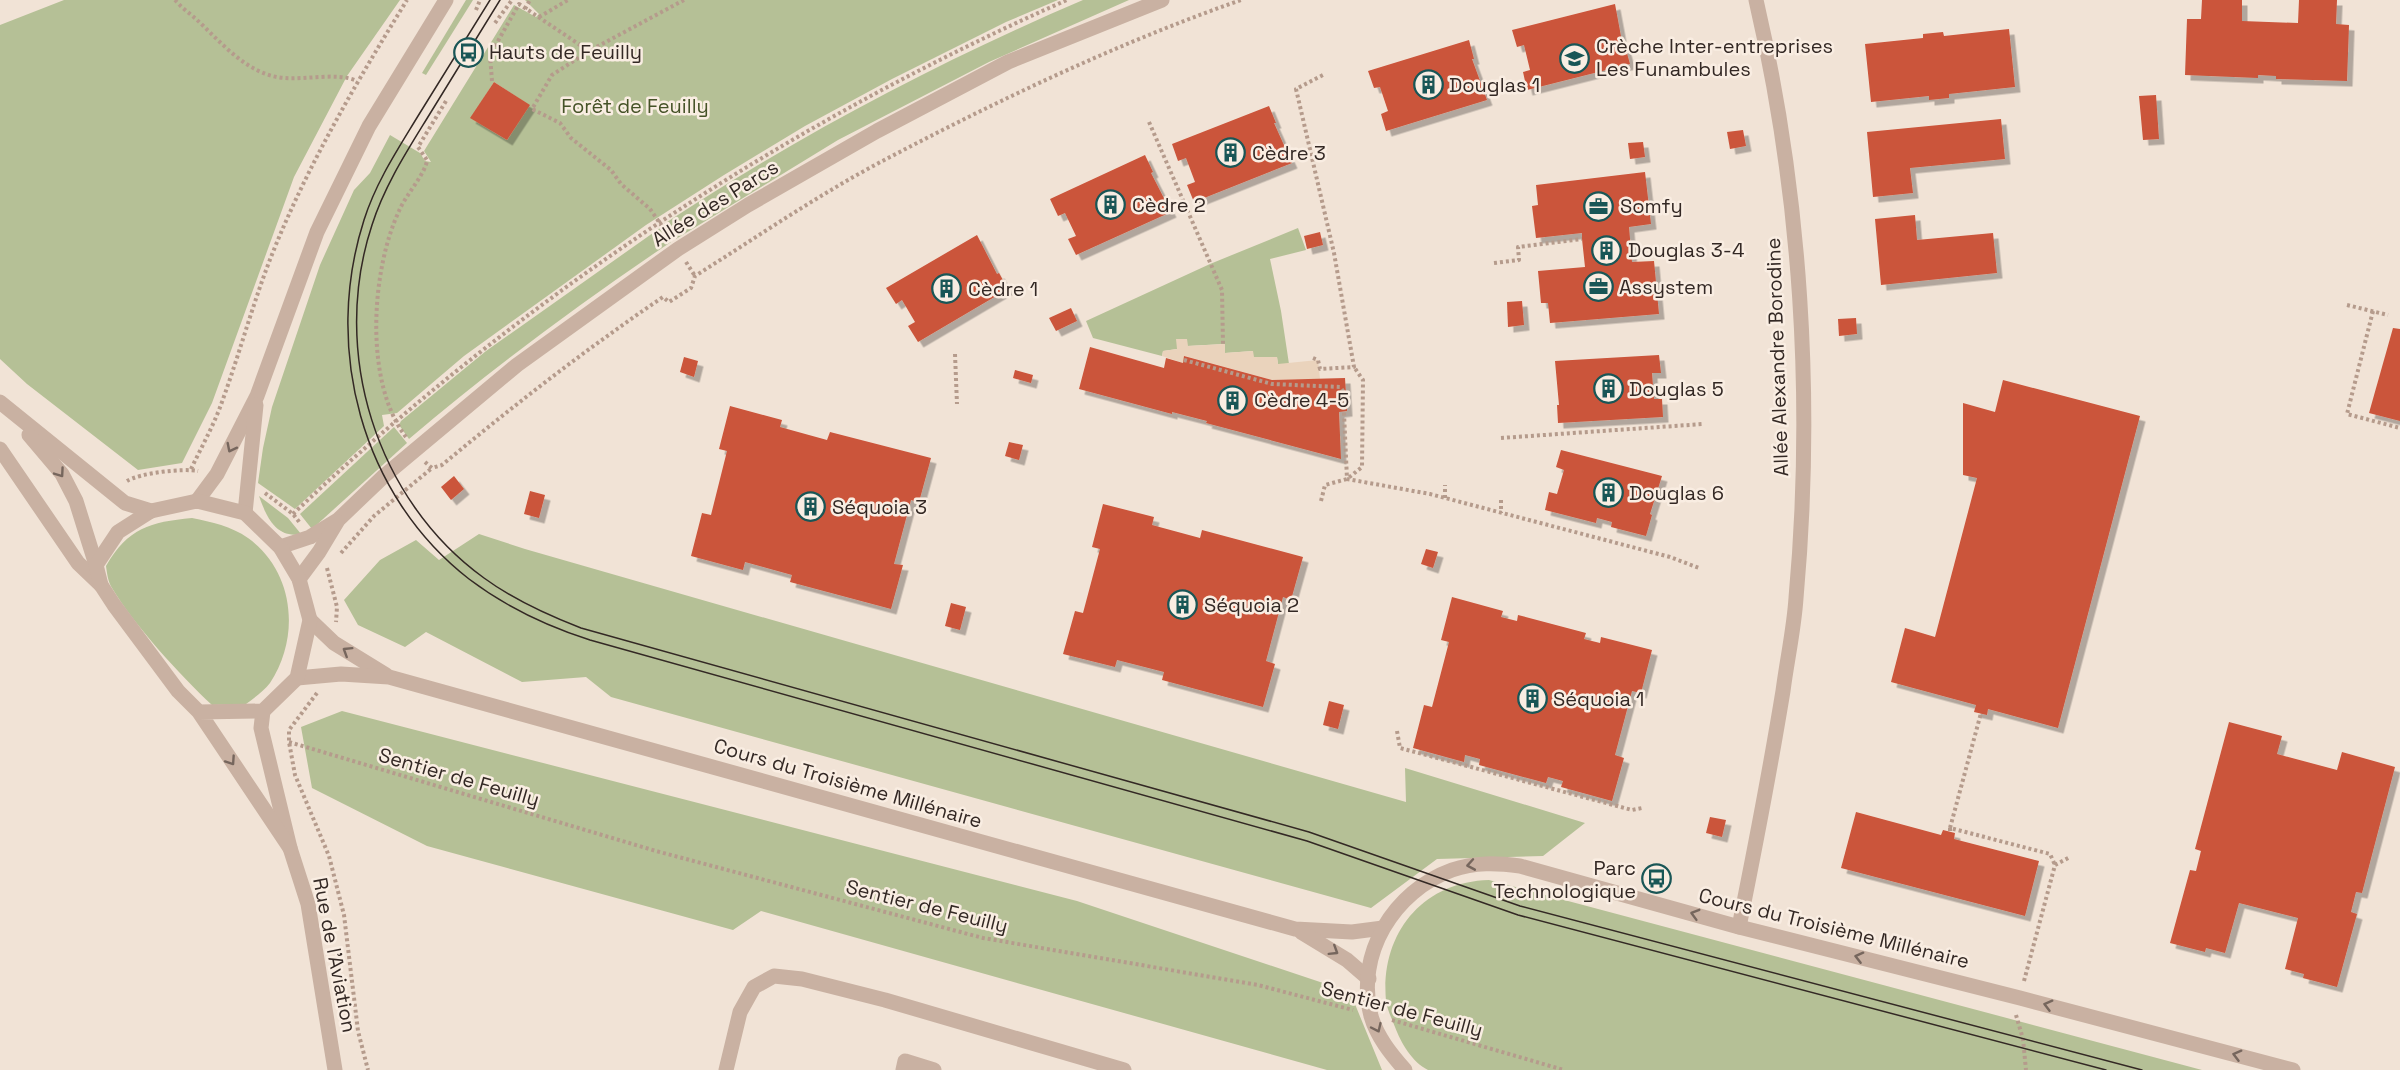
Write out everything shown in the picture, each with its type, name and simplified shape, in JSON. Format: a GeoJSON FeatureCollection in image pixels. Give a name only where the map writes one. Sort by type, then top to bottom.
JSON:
{"type":"FeatureCollection","features":[{"type":"Feature","properties":{"kind":"street"},"geometry":{"type":"LineString","coordinates":[[197,501],[218,474],[257,396],[317,232],[369,126],[446,0]]}},
{"type":"Feature","properties":{"kind":"street","name":"Allée des Parcs"},"geometry":{"type":"LineString","coordinates":[[280,547],[310,537],[338,520],[415,450],[517,365],[678,249],[748,205],[877,131],[1008,62],[1162,0]]}},
{"type":"Feature","properties":{"kind":"street","name":"Allée Alexandre Borodine"},"geometry":{"type":"LineString","coordinates":[[1739,927],[1773,755],[1793,625],[1804,444],[1794,216],[1774,84],[1756,0]]}},
{"type":"Feature","properties":{"kind":"street"},"geometry":{"type":"LineString","coordinates":[[245,513],[257,396]]}},
{"type":"Feature","properties":{"kind":"street","name":"Rue de l'Aviation"},"geometry":{"type":"LineString","coordinates":[[5,407],[125,503],[151,511]]}},
{"type":"Feature","properties":{"kind":"street","name":"Rue de l'Aviation"},"geometry":{"type":"LineString","coordinates":[[5,407],[62,474],[76,501],[101,585],[178,691],[199,712],[290,848]]}},
{"type":"Feature","properties":{"kind":"street"},"geometry":{"type":"LineString","coordinates":[[0,449],[78,563],[101,585]]}},
{"type":"Feature","properties":{"kind":"street"},"geometry":{"type":"LineString","coordinates":[[96,565],[118,532],[151,511],[197,501],[245,513],[280,547],[299,579],[310,620],[297,678],[263,711],[199,712]]}},
{"type":"Feature","properties":{"kind":"street","name":"Allée des Parcs"},"geometry":{"type":"LineString","coordinates":[[299,579],[338,520]]}},
{"type":"Feature","properties":{"kind":"street","name":"Cours du Troisième Millénaire"},"geometry":{"type":"LineString","coordinates":[[310,620],[334,643],[389,677]]}},
{"type":"Feature","properties":{"kind":"street","name":"Cours du Troisième Millénaire"},"geometry":{"type":"LineString","coordinates":[[297,678],[325,675],[389,677],[1295,929],[1352,932],[1383,928]]}},
{"type":"Feature","properties":{"kind":"street","name":"Rue de l'Aviation"},"geometry":{"type":"LineString","coordinates":[[263,711],[261,728],[290,848],[308,904],[335,1070]]}},
{"type":"Feature","properties":{"kind":"street","name":"Cours du Troisième Millénaire"},"geometry":{"type":"LineString","coordinates":[[1405,1070],[1388,1050],[1371,1016],[1368,979],[1372,954],[1383,928],[1398,906],[1425,883],[1453,869],[1491,863],[1520,866],[1739,927],[2293,1070]]}},
{"type":"Feature","properties":{"kind":"street","name":"Cours du Troisième Millénaire"},"geometry":{"type":"LineString","coordinates":[[1295,929],[1347,960],[1368,979]]}},
{"type":"Feature","properties":{"kind":"street"},"geometry":{"type":"LineString","coordinates":[[726,1070],[740,1012],[754,987],[774,976],[802,979],[885,1000],[1124,1070]]}},
{"type":"Feature","properties":{"kind":"street"},"geometry":{"type":"LineString","coordinates":[[903,1070],[905,1062],[934,1070]]}},
{"type":"Feature","properties":{"kind":"path"},"geometry":{"type":"LineString","coordinates":[[175,0],[248,66],[280,78],[309,79],[347,76],[357,81]]}},
{"type":"Feature","properties":{"kind":"path"},"geometry":{"type":"LineString","coordinates":[[191,469],[223,401],[271,256],[316,155],[357,81],[407,0]]}},
{"type":"Feature","properties":{"kind":"path"},"geometry":{"type":"LineString","coordinates":[[476,10],[480,0]]}},
{"type":"Feature","properties":{"kind":"path"},"geometry":{"type":"LineString","coordinates":[[495,22],[512,0]]}},
{"type":"Feature","properties":{"kind":"path"},"geometry":{"type":"LineString","coordinates":[[525,9],[530,0]]}},
{"type":"Feature","properties":{"kind":"path"},"geometry":{"type":"LineString","coordinates":[[539,17],[568,0]]}},
{"type":"Feature","properties":{"kind":"path"},"geometry":{"type":"LineString","coordinates":[[661,223],[650,209],[621,184],[611,170],[572,138],[560,123],[532,109],[552,75],[589,51],[684,0]]}},
{"type":"Feature","properties":{"kind":"path"},"geometry":{"type":"LineString","coordinates":[[310,537],[293,514],[394,422],[511,330],[625,245],[766,155],[868,97],[977,41],[1067,0]]}},
{"type":"Feature","properties":{"kind":"path"},"geometry":{"type":"LineString","coordinates":[[327,569],[374,516],[432,468],[442,465],[501,416],[629,320],[663,297],[669,302],[691,288],[694,276],[810,203],[891,156],[1047,80],[1149,35],[1241,0]]}},
{"type":"Feature","properties":{"kind":"path"},"geometry":{"type":"LineString","coordinates":[[492,81],[490,55],[519,4],[589,51]]}},
{"type":"Feature","properties":{"kind":"path"},"geometry":{"type":"LineString","coordinates":[[1321,501],[1325,485],[1347,479],[1362,467],[1363,380],[1354,367],[1334,253],[1296,89],[1323,75]]}},
{"type":"Feature","properties":{"kind":"path"},"geometry":{"type":"LineString","coordinates":[[432,468],[427,465],[394,422],[383,385],[375,328],[379,271],[398,212],[416,179],[427,167],[427,160],[418,147],[446,101]]}},
{"type":"Feature","properties":{"kind":"path"},"geometry":{"type":"LineString","coordinates":[[1149,122],[1222,290],[1223,344]]}},
{"type":"Feature","properties":{"kind":"path"},"geometry":{"type":"LineString","coordinates":[[1494,263],[1519,260],[1518,247],[1582,239]]}},
{"type":"Feature","properties":{"kind":"path"},"geometry":{"type":"LineString","coordinates":[[2347,305],[2388,315]]}},
{"type":"Feature","properties":{"kind":"path"},"geometry":{"type":"LineString","coordinates":[[2373,311],[2347,414],[2400,428]]}},
{"type":"Feature","properties":{"kind":"path"},"geometry":{"type":"LineString","coordinates":[[955,354],[957,404]]}},
{"type":"Feature","properties":{"kind":"path"},"geometry":{"type":"LineString","coordinates":[[1313,358],[1318,360],[1320,369],[1354,367]]}},
{"type":"Feature","properties":{"kind":"path"},"geometry":{"type":"LineString","coordinates":[[1184,360],[1272,384],[1340,387],[1343,392],[1347,479]]}},
{"type":"Feature","properties":{"kind":"path"},"geometry":{"type":"LineString","coordinates":[[1501,438],[1703,424]]}},
{"type":"Feature","properties":{"kind":"path"},"geometry":{"type":"LineString","coordinates":[[1347,479],[1445,498],[1670,557],[1699,568]]}},
{"type":"Feature","properties":{"kind":"path"},"geometry":{"type":"LineString","coordinates":[[1445,485],[1445,498]]}},
{"type":"Feature","properties":{"kind":"path"},"geometry":{"type":"LineString","coordinates":[[1501,500],[1501,513]]}},
{"type":"Feature","properties":{"kind":"path"},"geometry":{"type":"LineString","coordinates":[[319,552],[327,569],[336,607],[334,643]]}},
{"type":"Feature","properties":{"kind":"path"},"geometry":{"type":"LineString","coordinates":[[325,675],[317,694],[289,730],[289,742],[295,775],[329,856],[344,915],[358,1031],[368,1070]]}},
{"type":"Feature","properties":{"kind":"path"},"geometry":{"type":"LineString","coordinates":[[1981,713],[1950,829],[2050,854],[2055,865],[2016,1014],[2026,1070]]}},
{"type":"Feature","properties":{"kind":"path"},"geometry":{"type":"LineString","coordinates":[[1397,731],[1400,748],[1632,810],[1642,808]]}},
{"type":"Feature","properties":{"kind":"path","name":"Sentier de Feuilly"},"geometry":{"type":"LineString","coordinates":[[289,742],[656,850],[983,938],[1258,985],[1564,1070]]}},
{"type":"Feature","properties":{"kind":"path"},"geometry":{"type":"LineString","coordinates":[[2055,865],[2070,857]]}},
{"type":"Feature","properties":{"kind":"green space"},"geometry":{"type":"Polygon","coordinates":[[[64,0],[400,0],[347,76],[294,177],[212,403],[182,463],[138,470],[27,384],[0,359],[0,25],[64,0]]]}},
{"type":"Feature","properties":{"kind":"green space"},"geometry":{"type":"Polygon","coordinates":[[[466,0],[473,0],[426,75],[422,73],[466,0]]]}},
{"type":"Feature","properties":{"kind":"green space","name":"Forêt de Feuilly"},"geometry":{"type":"Polygon","coordinates":[[[525,0],[1058,0],[1006,22],[805,126],[646,225],[464,356],[397,413],[382,415],[384,426],[295,509],[258,483],[263,448],[272,407],[320,265],[354,190],[370,173],[390,135],[420,153],[425,161],[431,162],[424,151],[514,5],[536,17],[539,14],[525,0]],[[494,82],[471,118],[507,140],[529,105],[494,82]]]}},
{"type":"Feature","properties":{"kind":"green space"},"geometry":{"type":"Polygon","coordinates":[[[1083,0],[1129,0],[989,62],[838,140],[676,239],[664,224],[816,131],[922,75],[1083,0]]]}},
{"type":"Feature","properties":{"kind":"green space"},"geometry":{"type":"Polygon","coordinates":[[[660,228],[671,242],[537,337],[409,439],[399,425],[401,421],[486,351],[660,228]]]}},
{"type":"Feature","properties":{"kind":"green space"},"geometry":{"type":"Polygon","coordinates":[[[1298,228],[1306,250],[1270,259],[1289,364],[1278,364],[1277,357],[1253,358],[1253,351],[1225,353],[1224,344],[1187,346],[1187,340],[1177,349],[1163,351],[1162,356],[1093,338],[1086,321],[1210,264],[1298,228]]]}},
{"type":"Feature","properties":{"kind":"green space"},"geometry":{"type":"Polygon","coordinates":[[[394,427],[407,443],[312,529],[300,514],[394,427]]]}},
{"type":"Feature","properties":{"kind":"green space"},"geometry":{"type":"Polygon","coordinates":[[[259,496],[288,518],[301,534],[285,533],[273,524],[259,496]]]}},
{"type":"Feature","properties":{"kind":"green space"},"geometry":{"type":"Polygon","coordinates":[[[192,518],[228,527],[248,538],[275,568],[283,586],[288,605],[289,625],[280,665],[270,683],[246,704],[212,705],[172,665],[145,633],[121,602],[109,580],[106,566],[114,553],[132,535],[152,525],[192,518]]]}},
{"type":"Feature","properties":{"kind":"green space"},"geometry":{"type":"Polygon","coordinates":[[[479,534],[1406,802],[1405,768],[1585,823],[1543,856],[1437,859],[1371,908],[611,697],[586,677],[522,682],[426,632],[405,647],[358,625],[344,600],[380,560],[416,540],[439,560],[479,534]]]}},
{"type":"Feature","properties":{"kind":"green space"},"geometry":{"type":"Polygon","coordinates":[[[342,711],[1077,901],[1350,992],[1382,1070],[1327,1070],[761,911],[733,930],[427,846],[312,788],[301,727],[342,711]]]}},
{"type":"Feature","properties":{"kind":"green space"},"geometry":{"type":"Polygon","coordinates":[[[1489,880],[2202,1070],[1428,1070],[1408,1052],[1388,1011],[1386,977],[1390,955],[1398,934],[1425,902],[1443,890],[1465,883],[1489,880]]]}},
{"type":"Feature","properties":{"kind":"shaded area"},"geometry":{"type":"Polygon","coordinates":[[[1176,339],[1187,339],[1188,346],[1225,344],[1225,353],[1253,351],[1254,357],[1277,357],[1278,364],[1318,360],[1320,379],[1272,380],[1185,356],[1183,363],[1162,356],[1163,351],[1177,349],[1176,339]]]}},
{"type":"Feature","properties":{"kind":"building"},"geometry":{"type":"Polygon","coordinates":[[[2202,0],[2242,0],[2242,21],[2298,23],[2299,0],[2337,0],[2336,24],[2349,25],[2347,81],[2276,79],[2276,76],[2258,75],[2258,78],[2185,75],[2187,19],[2201,19],[2202,0]]]}},
{"type":"Feature","properties":{"kind":"building"},"geometry":{"type":"Polygon","coordinates":[[[1615,4],[1623,47],[1625,46],[1630,64],[1527,90],[1523,72],[1530,70],[1524,45],[1517,47],[1512,30],[1615,4]]]}},
{"type":"Feature","properties":{"kind":"building"},"geometry":{"type":"Polygon","coordinates":[[[2009,29],[2015,87],[1949,94],[1949,98],[1929,100],[1929,96],[1871,102],[1865,44],[1923,38],[1923,34],[1943,32],[1944,36],[2009,29]]]}},
{"type":"Feature","properties":{"kind":"building","name":"Douglas 1"},"geometry":{"type":"Polygon","coordinates":[[[1469,40],[1474,59],[1472,59],[1487,100],[1386,131],[1381,114],[1388,111],[1380,87],[1374,88],[1368,71],[1469,40]]]}},
{"type":"Feature","properties":{"kind":"building"},"geometry":{"type":"Polygon","coordinates":[[[494,82],[530,105],[507,140],[470,118],[494,82]]]}},
{"type":"Feature","properties":{"kind":"building"},"geometry":{"type":"Polygon","coordinates":[[[2156,95],[2159,139],[2143,140],[2139,96],[2156,95]]]}},
{"type":"Feature","properties":{"kind":"building","name":"Cèdre 3"},"geometry":{"type":"Polygon","coordinates":[[[1269,106],[1292,163],[1194,202],[1187,185],[1195,182],[1186,158],[1178,161],[1172,144],[1269,106]]]}},
{"type":"Feature","properties":{"kind":"building"},"geometry":{"type":"Polygon","coordinates":[[[2001,119],[2005,159],[1910,168],[1913,193],[1873,197],[1867,132],[2001,119]]]}},
{"type":"Feature","properties":{"kind":"building"},"geometry":{"type":"Polygon","coordinates":[[[1743,130],[1746,146],[1730,149],[1727,132],[1743,130]]]}},
{"type":"Feature","properties":{"kind":"building"},"geometry":{"type":"Polygon","coordinates":[[[1643,142],[1645,157],[1630,159],[1628,143],[1643,142]]]}},
{"type":"Feature","properties":{"kind":"building","name":"Cèdre 2"},"geometry":{"type":"Polygon","coordinates":[[[1145,155],[1153,172],[1151,173],[1171,212],[1076,255],[1068,239],[1076,236],[1065,213],[1058,216],[1050,199],[1145,155]]]}},
{"type":"Feature","properties":{"kind":"building","name":"Douglas 3-4"},"geometry":{"type":"Polygon","coordinates":[[[1645,172],[1651,224],[1629,227],[1632,262],[1654,261],[1659,314],[1550,323],[1548,303],[1541,303],[1538,271],[1585,267],[1582,233],[1536,238],[1532,206],[1538,205],[1536,185],[1645,172]]]}},
{"type":"Feature","properties":{"kind":"building"},"geometry":{"type":"Polygon","coordinates":[[[1915,215],[1917,240],[1993,233],[1997,273],[1881,285],[1875,219],[1915,215]]]}},
{"type":"Feature","properties":{"kind":"building"},"geometry":{"type":"Polygon","coordinates":[[[1320,232],[1323,245],[1307,249],[1304,236],[1320,232]]]}},
{"type":"Feature","properties":{"kind":"building","name":"Cèdre 1"},"geometry":{"type":"Polygon","coordinates":[[[977,235],[997,274],[999,273],[1008,289],[918,342],[908,326],[915,322],[902,300],[896,304],[886,288],[977,235]]]}},
{"type":"Feature","properties":{"kind":"building"},"geometry":{"type":"Polygon","coordinates":[[[1522,301],[1524,325],[1508,327],[1507,302],[1522,301]]]}},
{"type":"Feature","properties":{"kind":"building"},"geometry":{"type":"Polygon","coordinates":[[[1071,308],[1077,321],[1056,331],[1049,318],[1071,308]]]}},
{"type":"Feature","properties":{"kind":"building"},"geometry":{"type":"Polygon","coordinates":[[[1856,318],[1857,334],[1839,336],[1838,319],[1856,318]]]}},
{"type":"Feature","properties":{"kind":"building"},"geometry":{"type":"Polygon","coordinates":[[[2393,328],[2400,329],[2400,421],[2369,413],[2393,328]]]}},
{"type":"Feature","properties":{"kind":"building","name":"Cèdre 4-5"},"geometry":{"type":"Polygon","coordinates":[[[1090,347],[1164,368],[1166,358],[1183,363],[1184,356],[1272,380],[1345,378],[1347,411],[1339,412],[1341,459],[1206,423],[1207,421],[1079,389],[1090,347]]]}},
{"type":"Feature","properties":{"kind":"building","name":"Douglas 5"},"geometry":{"type":"Polygon","coordinates":[[[1659,355],[1661,373],[1652,373],[1654,399],[1662,399],[1663,417],[1558,423],[1557,405],[1559,405],[1555,361],[1659,355]]]}},
{"type":"Feature","properties":{"kind":"building"},"geometry":{"type":"Polygon","coordinates":[[[684,357],[698,361],[694,377],[680,372],[684,357]]]}},
{"type":"Feature","properties":{"kind":"building"},"geometry":{"type":"Polygon","coordinates":[[[1015,370],[1033,375],[1031,383],[1013,378],[1015,370]]]}},
{"type":"Feature","properties":{"kind":"building"},"geometry":{"type":"Polygon","coordinates":[[[2003,380],[2140,416],[2058,728],[1988,709],[1987,715],[1974,712],[1976,705],[1891,682],[1905,628],[1935,637],[1977,478],[1963,475],[1963,403],[1995,412],[2003,380]]]}},
{"type":"Feature","properties":{"kind":"building","name":"Séquoia 3"},"geometry":{"type":"Polygon","coordinates":[[[730,406],[782,420],[780,427],[827,440],[830,432],[931,458],[919,502],[911,500],[894,564],[903,565],[891,609],[790,582],[792,575],[745,562],[743,570],[691,556],[702,513],[711,515],[727,451],[719,449],[730,406]]]}},
{"type":"Feature","properties":{"kind":"building"},"geometry":{"type":"Polygon","coordinates":[[[1009,442],[1023,445],[1019,460],[1005,456],[1009,442]]]}},
{"type":"Feature","properties":{"kind":"building","name":"Douglas 6"},"geometry":{"type":"Polygon","coordinates":[[[1561,450],[1662,476],[1650,514],[1652,515],[1646,536],[1611,527],[1612,522],[1597,518],[1596,523],[1545,510],[1549,492],[1557,494],[1564,470],[1556,467],[1561,450]]]}},
{"type":"Feature","properties":{"kind":"building"},"geometry":{"type":"Polygon","coordinates":[[[454,476],[464,489],[451,500],[441,487],[454,476]]]}},
{"type":"Feature","properties":{"kind":"building"},"geometry":{"type":"Polygon","coordinates":[[[530,491],[545,495],[539,518],[524,514],[530,491]]]}},
{"type":"Feature","properties":{"kind":"building","name":"Séquoia 2"},"geometry":{"type":"Polygon","coordinates":[[[1103,504],[1154,517],[1152,525],[1200,538],[1202,530],[1303,557],[1291,600],[1283,597],[1266,661],[1275,664],[1263,707],[1162,680],[1164,672],[1117,660],[1115,667],[1063,654],[1075,611],[1083,613],[1100,549],[1092,547],[1103,504]]]}},
{"type":"Feature","properties":{"kind":"building"},"geometry":{"type":"Polygon","coordinates":[[[1426,549],[1438,552],[1433,568],[1421,564],[1426,549]]]}},
{"type":"Feature","properties":{"kind":"building","name":"Séquoia 1"},"geometry":{"type":"Polygon","coordinates":[[[1452,597],[1503,611],[1501,617],[1517,621],[1518,615],[1586,633],[1584,639],[1600,643],[1601,637],[1652,650],[1641,693],[1632,691],[1615,755],[1624,758],[1612,801],[1561,787],[1563,781],[1548,777],[1546,783],[1479,765],[1480,759],[1465,755],[1464,762],[1413,748],[1424,705],[1432,707],[1449,642],[1441,640],[1452,597]]]}},
{"type":"Feature","properties":{"kind":"building"},"geometry":{"type":"Polygon","coordinates":[[[951,603],[966,607],[960,630],[945,626],[951,603]]]}},
{"type":"Feature","properties":{"kind":"building"},"geometry":{"type":"Polygon","coordinates":[[[1329,701],[1344,705],[1338,729],[1323,725],[1329,701]]]}},
{"type":"Feature","properties":{"kind":"building"},"geometry":{"type":"Polygon","coordinates":[[[2229,722],[2282,736],[2277,754],[2337,770],[2342,752],[2395,767],[2362,893],[2356,892],[2351,912],[2357,914],[2337,987],[2303,978],[2304,974],[2285,969],[2298,918],[2239,903],[2225,953],[2206,948],[2205,952],[2170,943],[2190,870],[2196,871],[2201,851],[2195,849],[2229,722]]]}},
{"type":"Feature","properties":{"kind":"building"},"geometry":{"type":"Polygon","coordinates":[[[1856,812],[1941,835],[1943,830],[1955,833],[1954,839],[2039,861],[2025,916],[1841,868],[1856,812]]]}},
{"type":"Feature","properties":{"kind":"building"},"geometry":{"type":"Polygon","coordinates":[[[1710,817],[1726,820],[1722,837],[1706,833],[1710,817]]]}},
{"type":"Feature","properties":{"kind":"tram line"},"geometry":{"type":"LineString","coordinates":[[490,0],[388,166],[375,192],[364,220],[352,269],[348,318],[351,368],[361,416],[378,462],[401,505],[432,545],[483,589],[527,615],[590,640],[1307,841],[1518,915],[2106,1070]]}},
{"type":"Feature","properties":{"kind":"tram line"},"geometry":{"type":"LineString","coordinates":[[500,0],[406,153],[377,210],[360,273],[357,323],[361,372],[372,420],[390,466],[415,508],[446,546],[495,586],[531,606],[581,628],[1309,832],[1520,906],[2142,1070]]}},
{"type":"Feature","properties":{"kind":"place","name":"Hauts de Feuilly"},"geometry":{"type":"Point","coordinates":[468,52]}},
{"type":"Feature","properties":{"kind":"place","name":"Crèche Inter-entreprises Les Funambules"},"geometry":{"type":"Point","coordinates":[1575,58]}},
{"type":"Feature","properties":{"kind":"place","name":"Douglas 1"},"geometry":{"type":"Point","coordinates":[1428,85]}},
{"type":"Feature","properties":{"kind":"place","name":"Cèdre 3"},"geometry":{"type":"Point","coordinates":[1231,153]}},
{"type":"Feature","properties":{"kind":"place","name":"Cèdre 2"},"geometry":{"type":"Point","coordinates":[1111,205]}},
{"type":"Feature","properties":{"kind":"place","name":"Somfy"},"geometry":{"type":"Point","coordinates":[1599,206]}},
{"type":"Feature","properties":{"kind":"place","name":"Douglas 3-4"},"geometry":{"type":"Point","coordinates":[1607,250]}},
{"type":"Feature","properties":{"kind":"place","name":"Assystem"},"geometry":{"type":"Point","coordinates":[1598,287]}},
{"type":"Feature","properties":{"kind":"place","name":"Cèdre 1"},"geometry":{"type":"Point","coordinates":[947,289]}},
{"type":"Feature","properties":{"kind":"place","name":"Douglas 5"},"geometry":{"type":"Point","coordinates":[1608,389]}},
{"type":"Feature","properties":{"kind":"place","name":"Cèdre 4-5"},"geometry":{"type":"Point","coordinates":[1233,400]}},
{"type":"Feature","properties":{"kind":"place","name":"Douglas 6"},"geometry":{"type":"Point","coordinates":[1608,493]}},
{"type":"Feature","properties":{"kind":"place","name":"Séquoia 3"},"geometry":{"type":"Point","coordinates":[811,507]}},
{"type":"Feature","properties":{"kind":"place","name":"Séquoia 2"},"geometry":{"type":"Point","coordinates":[1183,605]}},
{"type":"Feature","properties":{"kind":"place","name":"Séquoia 1"},"geometry":{"type":"Point","coordinates":[1532,699]}},
{"type":"Feature","properties":{"kind":"place","name":"Parc Technologique"},"geometry":{"type":"Point","coordinates":[1657,879]}}]}
